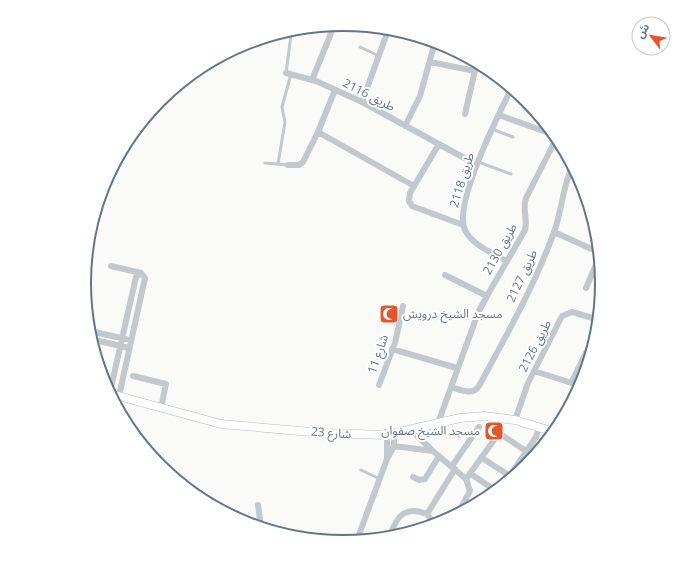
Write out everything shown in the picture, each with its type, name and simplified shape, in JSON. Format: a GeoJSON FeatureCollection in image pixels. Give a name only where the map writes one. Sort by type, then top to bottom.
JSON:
{"type":"FeatureCollection","features":[{"type":"Feature","properties":{"kind":"street"},"geometry":{"type":"LineString","coordinates":[[312,80],[332,32]]}},
{"type":"Feature","properties":{"kind":"street"},"geometry":{"type":"LineString","coordinates":[[362,102],[386,35]]}},
{"type":"Feature","properties":{"kind":"street"},"geometry":{"type":"LineString","coordinates":[[405,126],[417,103],[434,47]]}},
{"type":"Feature","properties":{"kind":"street"},"geometry":{"type":"LineString","coordinates":[[430,62],[476,69],[465,114]]}},
{"type":"Feature","properties":{"kind":"street","name":"طريق 2116"},"geometry":{"type":"LineString","coordinates":[[288,73],[312,80],[362,102],[477,164]]}},
{"type":"Feature","properties":{"kind":"street"},"geometry":{"type":"LineString","coordinates":[[288,164],[299,165],[303,162],[318,132],[335,90]]}},
{"type":"Feature","properties":{"kind":"street","name":"طريق 2118"},"geometry":{"type":"LineString","coordinates":[[506,261],[472,240],[463,225],[463,213],[477,164],[509,93]]}},
{"type":"Feature","properties":{"kind":"street"},"geometry":{"type":"LineString","coordinates":[[499,115],[545,132]]}},
{"type":"Feature","properties":{"kind":"street"},"geometry":{"type":"LineString","coordinates":[[318,132],[414,186]]}},
{"type":"Feature","properties":{"kind":"street"},"geometry":{"type":"LineString","coordinates":[[439,144],[408,198],[412,206],[463,225]]}},
{"type":"Feature","properties":{"kind":"street","name":"طريق 2130"},"geometry":{"type":"LineString","coordinates":[[438,423],[446,405],[457,368],[486,296],[525,230],[526,222],[524,206],[526,198],[554,144]]}},
{"type":"Feature","properties":{"kind":"street","name":"طريق 2127"},"geometry":{"type":"LineString","coordinates":[[451,387],[471,392],[477,389],[515,317],[554,232],[564,189],[570,172]]}},
{"type":"Feature","properties":{"kind":"street"},"geometry":{"type":"LineString","coordinates":[[554,232],[594,250]]}},
{"type":"Feature","properties":{"kind":"street"},"geometry":{"type":"LineString","coordinates":[[112,266],[141,273],[145,278],[131,341],[115,390]]}},
{"type":"Feature","properties":{"kind":"street"},"geometry":{"type":"LineString","coordinates":[[586,288],[595,267]]}},
{"type":"Feature","properties":{"kind":"street"},"geometry":{"type":"LineString","coordinates":[[114,388],[120,346],[137,275],[141,273]]}},
{"type":"Feature","properties":{"kind":"street"},"geometry":{"type":"LineString","coordinates":[[445,275],[486,296]]}},
{"type":"Feature","properties":{"kind":"street"},"geometry":{"type":"LineString","coordinates":[[131,300],[140,303]]}},
{"type":"Feature","properties":{"kind":"street","name":"شارع 11"},"geometry":{"type":"LineString","coordinates":[[379,385],[392,350],[403,306]]}},
{"type":"Feature","properties":{"kind":"street","name":"طريق 2126"},"geometry":{"type":"LineString","coordinates":[[515,420],[534,371],[564,314],[572,312],[593,319]]}},
{"type":"Feature","properties":{"kind":"street"},"geometry":{"type":"LineString","coordinates":[[96,332],[131,341]]}},
{"type":"Feature","properties":{"kind":"street"},"geometry":{"type":"LineString","coordinates":[[98,341],[129,348]]}},
{"type":"Feature","properties":{"kind":"street"},"geometry":{"type":"LineString","coordinates":[[392,350],[457,368]]}},
{"type":"Feature","properties":{"kind":"street"},"geometry":{"type":"LineString","coordinates":[[571,383],[586,353]]}},
{"type":"Feature","properties":{"kind":"street"},"geometry":{"type":"LineString","coordinates":[[534,371],[575,384]]}},
{"type":"Feature","properties":{"kind":"street"},"geometry":{"type":"LineString","coordinates":[[133,376],[166,384],[161,408]]}},
{"type":"Feature","properties":{"kind":"street","name":"شارع 23"},"geometry":{"type":"LineString","coordinates":[[117,395],[206,420],[227,424],[323,433],[390,435],[450,420],[484,416],[515,420],[548,431]]}},
{"type":"Feature","properties":{"kind":"street"},"geometry":{"type":"LineString","coordinates":[[446,405],[450,420]]}},
{"type":"Feature","properties":{"kind":"street"},"geometry":{"type":"LineString","coordinates":[[427,514],[479,427]]}},
{"type":"Feature","properties":{"kind":"street"},"geometry":{"type":"LineString","coordinates":[[515,468],[539,428]]}},
{"type":"Feature","properties":{"kind":"street"},"geometry":{"type":"LineString","coordinates":[[412,430],[433,451],[466,479],[470,491],[462,507]]}},
{"type":"Feature","properties":{"kind":"street"},"geometry":{"type":"LineString","coordinates":[[466,479],[499,433],[526,451]]}},
{"type":"Feature","properties":{"kind":"street"},"geometry":{"type":"LineString","coordinates":[[359,535],[394,446],[390,435]]}},
{"type":"Feature","properties":{"kind":"street"},"geometry":{"type":"LineString","coordinates":[[388,459],[390,435]]}},
{"type":"Feature","properties":{"kind":"street"},"geometry":{"type":"LineString","coordinates":[[394,446],[433,451]]}},
{"type":"Feature","properties":{"kind":"street"},"geometry":{"type":"LineString","coordinates":[[413,477],[419,480],[425,479],[439,456]]}},
{"type":"Feature","properties":{"kind":"street"},"geometry":{"type":"LineString","coordinates":[[482,458],[506,476]]}},
{"type":"Feature","properties":{"kind":"street"},"geometry":{"type":"LineString","coordinates":[[471,474],[491,488]]}},
{"type":"Feature","properties":{"kind":"street"},"geometry":{"type":"LineString","coordinates":[[258,505],[260,522]]}},
{"type":"Feature","properties":{"kind":"street"},"geometry":{"type":"LineString","coordinates":[[393,531],[403,513],[410,510],[427,514],[432,520]]}},
{"type":"Feature","properties":{"kind":"lane"},"geometry":{"type":"LineString","coordinates":[[278,164],[285,122],[282,106],[288,73],[290,37]]}},
{"type":"Feature","properties":{"kind":"lane"},"geometry":{"type":"LineString","coordinates":[[360,47],[379,56]]}},
{"type":"Feature","properties":{"kind":"lane"},"geometry":{"type":"LineString","coordinates":[[492,129],[513,137]]}},
{"type":"Feature","properties":{"kind":"lane"},"geometry":{"type":"LineString","coordinates":[[265,163],[288,164]]}},
{"type":"Feature","properties":{"kind":"lane"},"geometry":{"type":"LineString","coordinates":[[477,164],[511,174]]}},
{"type":"Feature","properties":{"kind":"lane"},"geometry":{"type":"LineString","coordinates":[[361,470],[380,479]]}},
{"type":"Feature","properties":{"kind":"place","name":"مسجد الشيخ درويش"},"geometry":{"type":"Point","coordinates":[389,314]}},
{"type":"Feature","properties":{"kind":"place","name":"مسجد الشيخ صفوان"},"geometry":{"type":"Point","coordinates":[494,431]}}]}
